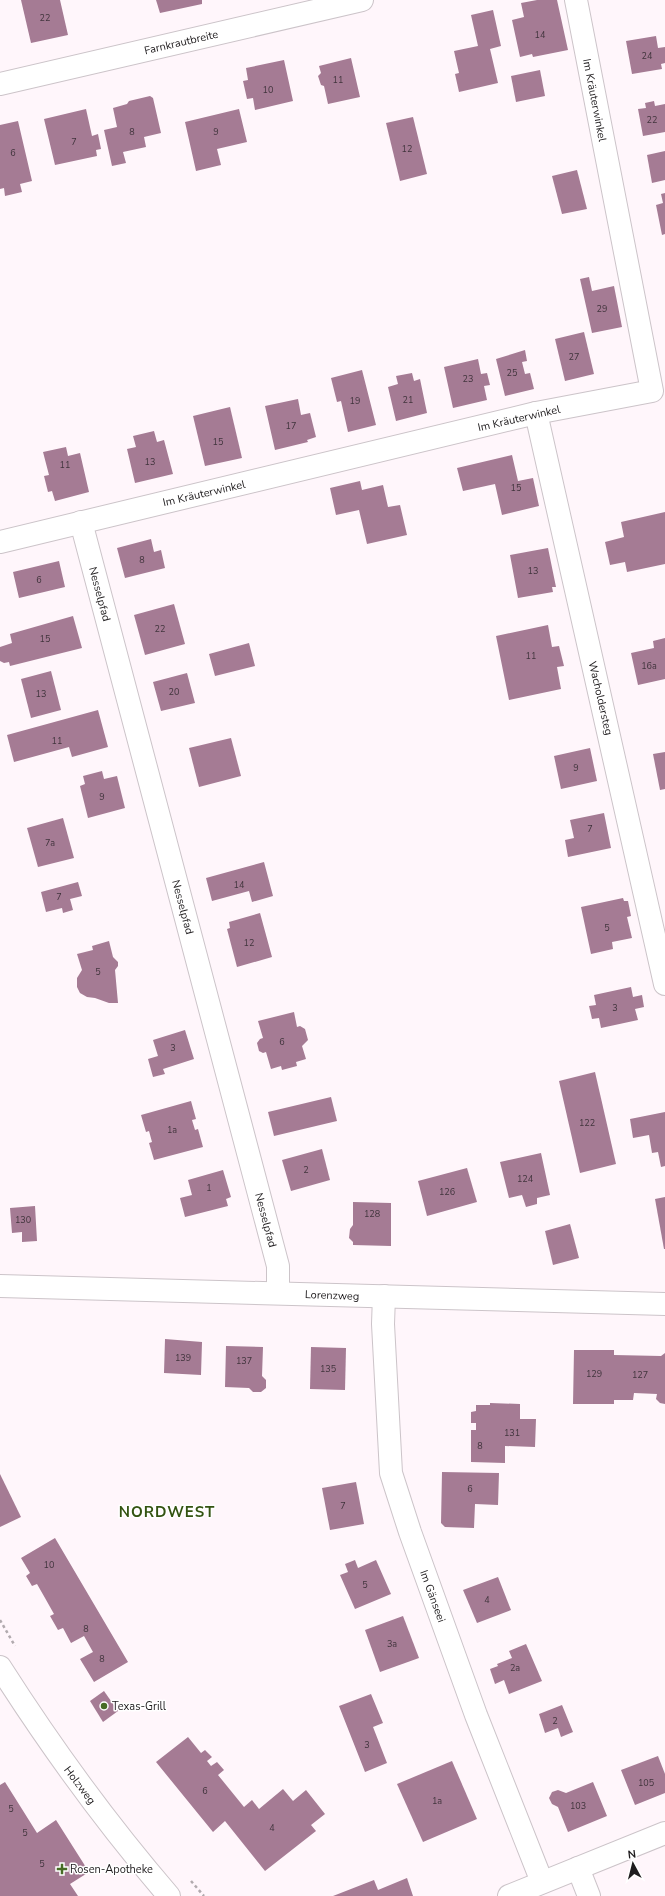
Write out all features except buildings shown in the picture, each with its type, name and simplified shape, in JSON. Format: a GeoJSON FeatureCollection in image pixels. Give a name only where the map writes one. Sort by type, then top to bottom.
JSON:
{"type":"FeatureCollection","features":[{"type":"Feature","properties":{"kind":"street","name":"Farnkrautbreite"},"geometry":{"type":"LineString","coordinates":[[0,84],[362,0]]}},
{"type":"Feature","properties":{"kind":"street","name":"Im Kräuterwinkel"},"geometry":{"type":"LineString","coordinates":[[0,542],[536,413],[652,391],[576,0]]}},
{"type":"Feature","properties":{"kind":"street","name":"Wacholdersteg"},"geometry":{"type":"LineString","coordinates":[[536,413],[665,984]]}},
{"type":"Feature","properties":{"kind":"street","name":"Nesselpfad"},"geometry":{"type":"LineString","coordinates":[[81,522],[278,1266],[278,1293]]}},
{"type":"Feature","properties":{"kind":"street","name":"Lorenzweg"},"geometry":{"type":"LineString","coordinates":[[0,1286],[665,1304]]}},
{"type":"Feature","properties":{"kind":"street","name":"Im Gänseei"},"geometry":{"type":"LineString","coordinates":[[384,1296],[383,1324],[391,1473],[410,1532],[473,1708],[542,1882]]}},
{"type":"Feature","properties":{"kind":"street","name":"Holzweg"},"geometry":{"type":"LineString","coordinates":[[0,1666],[34,1721],[82,1788],[127,1846],[169,1896]]}},
{"type":"Feature","properties":{"kind":"street"},"geometry":{"type":"LineString","coordinates":[[509,1896],[665,1834]]}},
{"type":"Feature","properties":{"kind":"street"},"geometry":{"type":"LineString","coordinates":[[578,1868],[589,1896]]}},
{"type":"Feature","properties":{"kind":"place","name":"Texas-Grill"},"geometry":{"type":"Point","coordinates":[104,1706]}},
{"type":"Feature","properties":{"kind":"place","name":"Rosen-Apotheke"},"geometry":{"type":"Point","coordinates":[62,1869]}},
{"type":"Feature","properties":{"kind":"district","name":"NORDWEST"},"geometry":{"type":"Point","coordinates":[167,1512]}}]}
